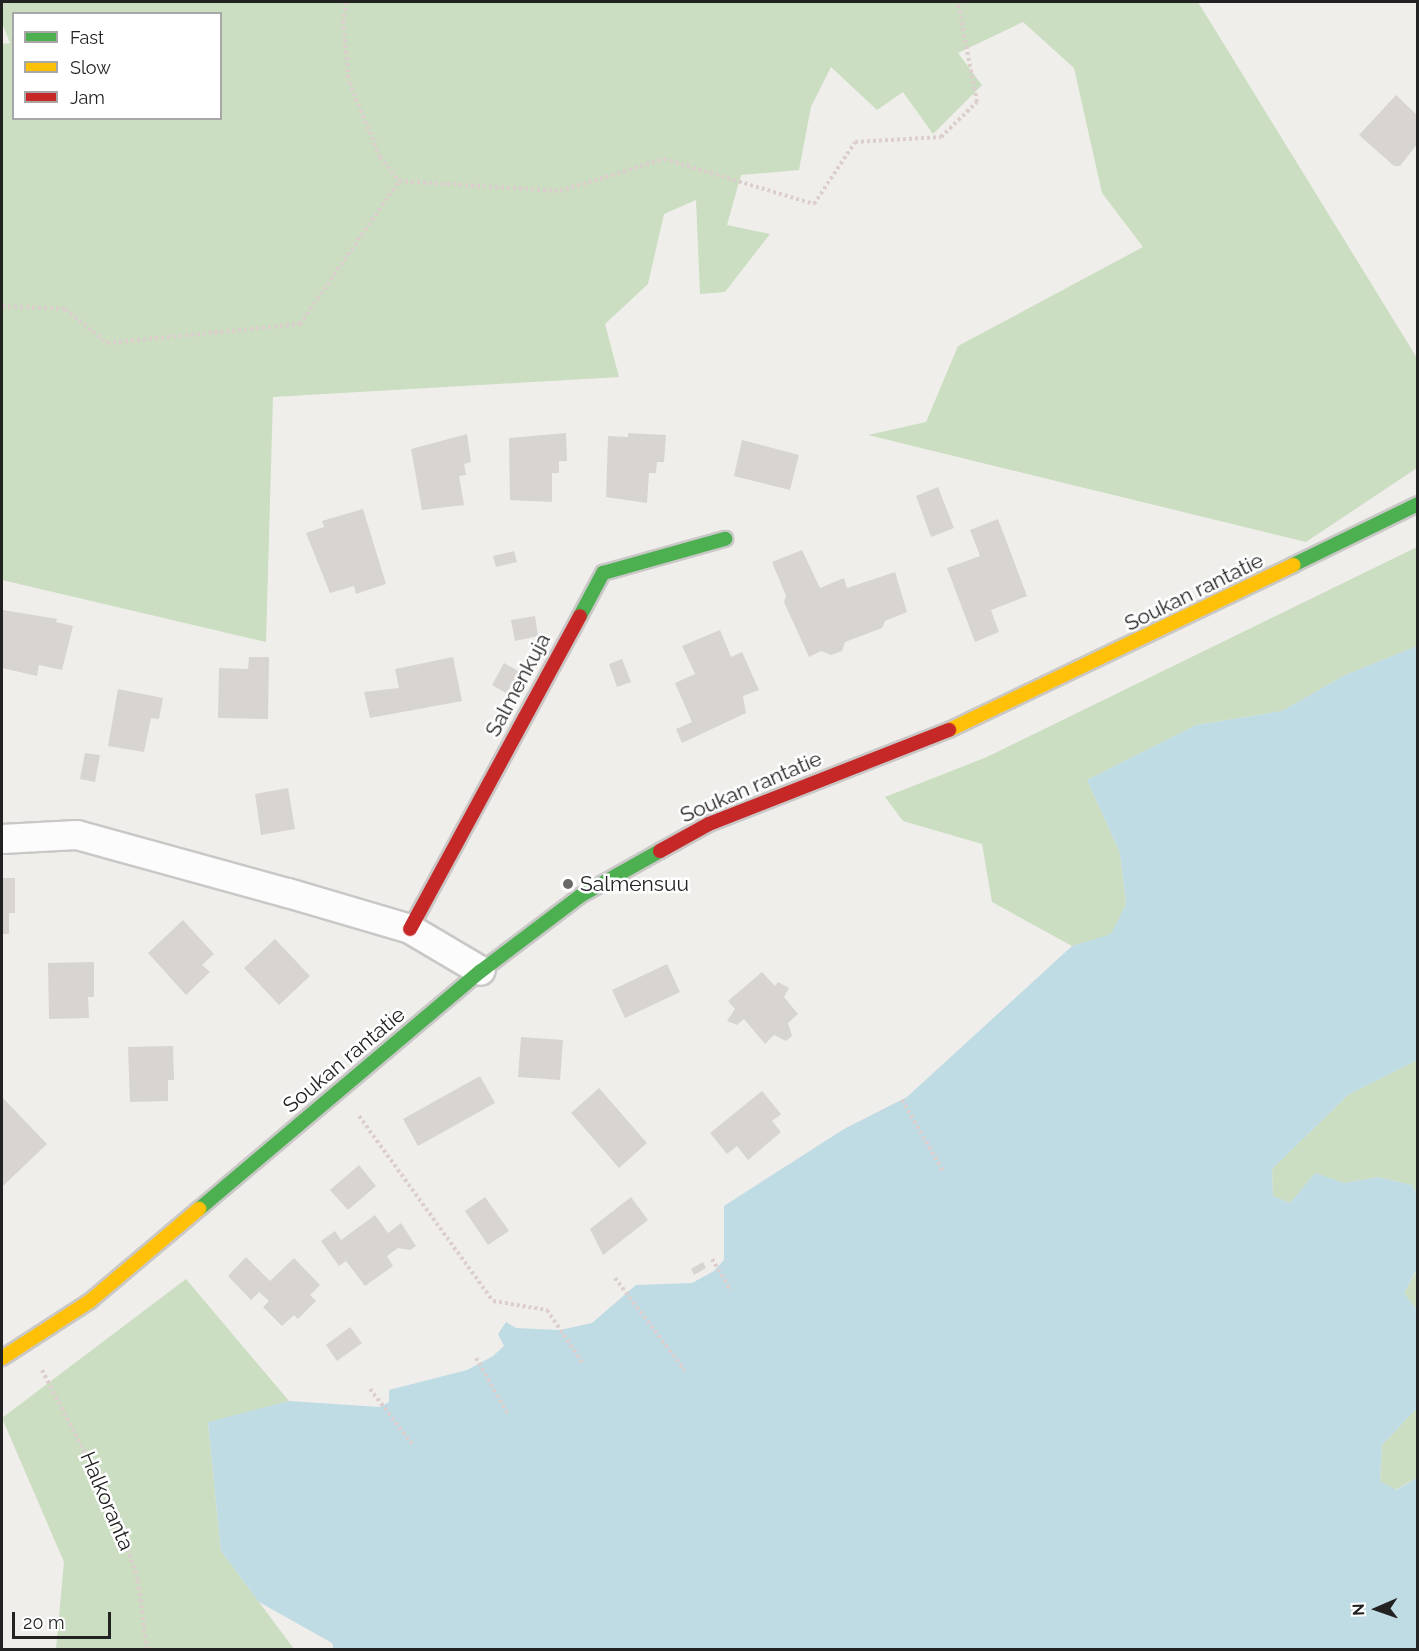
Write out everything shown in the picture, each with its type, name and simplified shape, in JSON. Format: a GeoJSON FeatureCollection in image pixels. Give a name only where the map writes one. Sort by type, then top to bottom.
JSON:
{"type":"FeatureCollection","features":[{"type":"Feature","properties":{"kind":"street","name":"Soukan rantatie"},"geometry":{"type":"LineString","coordinates":[[2,1358],[90,1301],[481,971],[580,896],[709,824],[972,721],[1418,504]]}},
{"type":"Feature","properties":{"kind":"street","name":"Salmenkuja"},"geometry":{"type":"LineString","coordinates":[[410,929],[603,573],[622,565],[725,539]]}},
{"type":"Feature","properties":{"kind":"street"},"geometry":{"type":"LineString","coordinates":[[2,839],[77,835],[410,929],[481,971]]}},
{"type":"Feature","properties":{"kind":"path"},"geometry":{"type":"LineString","coordinates":[[347,2],[343,21],[349,82],[380,157],[399,181],[561,191],[664,159],[814,204],[855,142],[941,137],[977,102],[958,2]]}},
{"type":"Feature","properties":{"kind":"path"},"geometry":{"type":"LineString","coordinates":[[2,306],[65,309],[107,343],[300,324],[399,181]]}},
{"type":"Feature","properties":{"kind":"path"},"geometry":{"type":"LineString","coordinates":[[902,1100],[943,1171]]}},
{"type":"Feature","properties":{"kind":"path"},"geometry":{"type":"LineString","coordinates":[[355,1112],[493,1301],[547,1310],[584,1365]]}},
{"type":"Feature","properties":{"kind":"path"},"geometry":{"type":"LineString","coordinates":[[712,1259],[731,1291]]}},
{"type":"Feature","properties":{"kind":"path"},"geometry":{"type":"LineString","coordinates":[[615,1278],[685,1371]]}},
{"type":"Feature","properties":{"kind":"path"},"geometry":{"type":"LineString","coordinates":[[476,1358],[508,1414]]}},
{"type":"Feature","properties":{"kind":"path","name":"Halkoranta"},"geometry":{"type":"LineString","coordinates":[[38,1364],[73,1423],[117,1514],[138,1581],[147,1650]]}},
{"type":"Feature","properties":{"kind":"path"},"geometry":{"type":"LineString","coordinates":[[370,1389],[413,1445]]}},
{"type":"Feature","properties":{"kind":"green space"},"geometry":{"type":"Polygon","coordinates":[[[2,2],[1198,2],[1417,358],[1417,468],[1306,542],[868,435],[926,422],[958,346],[1143,247],[1102,193],[1074,68],[1023,22],[958,53],[982,85],[933,134],[903,92],[877,110],[831,67],[811,107],[799,170],[741,175],[727,225],[770,234],[725,292],[700,294],[696,200],[664,214],[648,284],[605,324],[619,377],[273,397],[266,642],[2,580],[2,44],[10,43],[2,23],[2,2]]]}},
{"type":"Feature","properties":{"kind":"green space"},"geometry":{"type":"Polygon","coordinates":[[[1417,547],[1417,646],[1345,675],[1282,711],[1196,725],[1087,780],[1120,853],[1126,904],[1111,935],[1072,946],[992,902],[982,844],[903,821],[885,797],[987,757],[1417,547]]]}},
{"type":"Feature","properties":{"kind":"green space"},"geometry":{"type":"Polygon","coordinates":[[[1417,1060],[1417,1194],[1412,1185],[1378,1177],[1344,1183],[1315,1173],[1290,1203],[1273,1196],[1272,1169],[1348,1095],[1417,1060]]]}},
{"type":"Feature","properties":{"kind":"green space"},"geometry":{"type":"Polygon","coordinates":[[[1417,1270],[1417,1310],[1404,1293],[1417,1270]]]}},
{"type":"Feature","properties":{"kind":"green space"},"geometry":{"type":"Polygon","coordinates":[[[186,1279],[289,1401],[208,1423],[221,1551],[294,1649],[56,1649],[64,1562],[2,1418],[186,1279]]]}},
{"type":"Feature","properties":{"kind":"green space"},"geometry":{"type":"Polygon","coordinates":[[[1417,1408],[1417,1478],[1395,1490],[1380,1482],[1382,1445],[1417,1408]]]}},
{"type":"Feature","properties":{"kind":"water"},"geometry":{"type":"Polygon","coordinates":[[[1417,646],[1417,1060],[1348,1095],[1272,1169],[1273,1196],[1290,1203],[1315,1173],[1344,1183],[1378,1177],[1412,1185],[1417,1194],[1417,1269],[1404,1293],[1417,1310],[1417,1408],[1382,1445],[1380,1481],[1396,1490],[1417,1478],[1417,1649],[334,1650],[332,1643],[259,1602],[221,1551],[208,1422],[289,1401],[380,1407],[389,1402],[389,1390],[467,1370],[493,1356],[504,1346],[498,1334],[506,1322],[516,1328],[560,1330],[592,1323],[636,1285],[692,1283],[714,1271],[724,1260],[724,1206],[844,1129],[907,1097],[1072,946],[1111,934],[1126,904],[1120,853],[1087,780],[1196,725],[1282,711],[1345,675],[1417,646]]]}},
{"type":"Feature","properties":{"kind":"building"},"geometry":{"type":"Polygon","coordinates":[[[1396,95],[1418,116],[1418,143],[1400,166],[1394,166],[1359,135],[1396,95]]]}},
{"type":"Feature","properties":{"kind":"building"},"geometry":{"type":"Polygon","coordinates":[[[566,433],[567,461],[559,461],[559,473],[552,473],[552,502],[510,500],[509,438],[566,433]]]}},
{"type":"Feature","properties":{"kind":"building"},"geometry":{"type":"Polygon","coordinates":[[[628,433],[666,435],[664,462],[657,462],[656,473],[649,473],[647,503],[606,497],[608,436],[628,437],[628,433]]]}},
{"type":"Feature","properties":{"kind":"building"},"geometry":{"type":"Polygon","coordinates":[[[467,434],[471,462],[464,464],[466,475],[459,476],[464,505],[422,510],[411,449],[467,434]]]}},
{"type":"Feature","properties":{"kind":"building"},"geometry":{"type":"Polygon","coordinates":[[[742,440],[799,455],[790,490],[734,476],[742,440]]]}},
{"type":"Feature","properties":{"kind":"building"},"geometry":{"type":"Polygon","coordinates":[[[938,487],[954,528],[931,537],[916,496],[938,487]]]}},
{"type":"Feature","properties":{"kind":"building"},"geometry":{"type":"Polygon","coordinates":[[[363,509],[386,584],[356,594],[354,586],[330,593],[306,533],[324,527],[322,521],[363,509]]]}},
{"type":"Feature","properties":{"kind":"building"},"geometry":{"type":"Polygon","coordinates":[[[998,519],[1027,596],[991,610],[999,632],[975,642],[947,568],[980,556],[970,530],[998,519]]]}},
{"type":"Feature","properties":{"kind":"building"},"geometry":{"type":"Polygon","coordinates":[[[802,550],[820,588],[844,578],[847,588],[895,572],[907,612],[885,621],[882,628],[845,642],[842,651],[831,655],[821,651],[809,657],[784,602],[786,596],[772,562],[802,550]]]}},
{"type":"Feature","properties":{"kind":"building"},"geometry":{"type":"Polygon","coordinates":[[[514,551],[517,562],[496,567],[493,556],[514,551]]]}},
{"type":"Feature","properties":{"kind":"building"},"geometry":{"type":"Polygon","coordinates":[[[3,610],[57,619],[56,622],[73,626],[62,670],[39,665],[37,676],[2,668],[3,610]]]}},
{"type":"Feature","properties":{"kind":"building"},"geometry":{"type":"Polygon","coordinates":[[[535,616],[538,636],[515,641],[511,620],[535,616]]]}},
{"type":"Feature","properties":{"kind":"building"},"geometry":{"type":"Polygon","coordinates":[[[720,630],[731,657],[742,652],[759,690],[743,696],[746,713],[682,743],[676,729],[692,722],[675,683],[695,674],[682,646],[720,630]]]}},
{"type":"Feature","properties":{"kind":"building"},"geometry":{"type":"Polygon","coordinates":[[[249,657],[269,657],[268,719],[218,718],[219,668],[248,669],[249,657]]]}},
{"type":"Feature","properties":{"kind":"building"},"geometry":{"type":"Polygon","coordinates":[[[453,657],[462,701],[370,718],[364,692],[399,688],[395,669],[453,657]]]}},
{"type":"Feature","properties":{"kind":"building"},"geometry":{"type":"Polygon","coordinates":[[[622,659],[631,682],[617,687],[609,664],[622,659]]]}},
{"type":"Feature","properties":{"kind":"building"},"geometry":{"type":"Polygon","coordinates":[[[504,663],[520,672],[506,693],[492,685],[504,663]]]}},
{"type":"Feature","properties":{"kind":"building"},"geometry":{"type":"Polygon","coordinates":[[[118,689],[163,698],[159,719],[151,718],[144,752],[108,746],[118,689]]]}},
{"type":"Feature","properties":{"kind":"building"},"geometry":{"type":"Polygon","coordinates":[[[85,753],[100,755],[95,782],[80,779],[85,753]]]}},
{"type":"Feature","properties":{"kind":"building"},"geometry":{"type":"Polygon","coordinates":[[[288,788],[295,829],[261,835],[255,794],[288,788]]]}},
{"type":"Feature","properties":{"kind":"building"},"geometry":{"type":"Polygon","coordinates":[[[2,878],[15,878],[15,913],[9,913],[9,934],[2,934],[2,878]]]}},
{"type":"Feature","properties":{"kind":"building"},"geometry":{"type":"Polygon","coordinates":[[[183,920],[214,954],[202,965],[210,972],[186,995],[148,953],[183,920]]]}},
{"type":"Feature","properties":{"kind":"building"},"geometry":{"type":"Polygon","coordinates":[[[275,939],[310,976],[279,1005],[244,968],[275,939]]]}},
{"type":"Feature","properties":{"kind":"building"},"geometry":{"type":"Polygon","coordinates":[[[94,962],[94,997],[88,997],[89,1018],[49,1019],[48,963],[94,962]]]}},
{"type":"Feature","properties":{"kind":"building"},"geometry":{"type":"Polygon","coordinates":[[[667,964],[680,992],[625,1018],[612,990],[667,964]]]}},
{"type":"Feature","properties":{"kind":"building"},"geometry":{"type":"Polygon","coordinates":[[[762,972],[775,986],[778,982],[789,988],[784,997],[798,1014],[788,1023],[792,1036],[786,1041],[774,1035],[765,1044],[744,1019],[737,1025],[727,1021],[735,1009],[728,1001],[762,972]]]}},
{"type":"Feature","properties":{"kind":"building"},"geometry":{"type":"Polygon","coordinates":[[[521,1037],[563,1040],[560,1080],[518,1077],[521,1037]]]}},
{"type":"Feature","properties":{"kind":"building"},"geometry":{"type":"Polygon","coordinates":[[[173,1046],[174,1080],[168,1080],[168,1101],[130,1102],[128,1047],[173,1046]]]}},
{"type":"Feature","properties":{"kind":"building"},"geometry":{"type":"Polygon","coordinates":[[[480,1076],[495,1103],[418,1146],[403,1119],[480,1076]]]}},
{"type":"Feature","properties":{"kind":"building"},"geometry":{"type":"Polygon","coordinates":[[[599,1088],[647,1143],[619,1168],[571,1113],[599,1088]]]}},
{"type":"Feature","properties":{"kind":"building"},"geometry":{"type":"Polygon","coordinates":[[[762,1091],[781,1114],[772,1121],[781,1132],[748,1160],[737,1146],[727,1154],[710,1133],[762,1091]]]}},
{"type":"Feature","properties":{"kind":"building"},"geometry":{"type":"Polygon","coordinates":[[[2,1097],[47,1144],[3,1186],[2,1184],[2,1097]]]}},
{"type":"Feature","properties":{"kind":"building"},"geometry":{"type":"Polygon","coordinates":[[[359,1165],[376,1186],[348,1210],[330,1190],[359,1165]]]}},
{"type":"Feature","properties":{"kind":"building"},"geometry":{"type":"Polygon","coordinates":[[[485,1197],[509,1231],[488,1245],[465,1211],[485,1197]]]}},
{"type":"Feature","properties":{"kind":"building"},"geometry":{"type":"Polygon","coordinates":[[[631,1197],[648,1220],[603,1255],[590,1229],[631,1197]]]}},
{"type":"Feature","properties":{"kind":"building"},"geometry":{"type":"Polygon","coordinates":[[[375,1215],[388,1233],[401,1223],[416,1246],[410,1250],[398,1248],[387,1256],[393,1266],[365,1286],[346,1261],[339,1266],[321,1241],[335,1231],[341,1240],[375,1215]]]}},
{"type":"Feature","properties":{"kind":"building"},"geometry":{"type":"Polygon","coordinates":[[[246,1257],[270,1281],[294,1258],[320,1285],[310,1295],[316,1301],[298,1319],[294,1315],[282,1326],[263,1307],[269,1301],[259,1292],[251,1300],[228,1276],[246,1257]]]}},
{"type":"Feature","properties":{"kind":"building"},"geometry":{"type":"Polygon","coordinates":[[[703,1262],[706,1268],[694,1275],[691,1269],[703,1262]]]}},
{"type":"Feature","properties":{"kind":"building"},"geometry":{"type":"Polygon","coordinates":[[[350,1327],[362,1343],[337,1361],[326,1345],[350,1327]]]}},
{"type":"Feature","properties":{"kind":"traffic: fast"},"geometry":{"type":"LineString","coordinates":[[1293,565],[1418,504]]}},
{"type":"Feature","properties":{"kind":"traffic: fast"},"geometry":{"type":"LineString","coordinates":[[580,616],[603,573],[725,539]]}},
{"type":"Feature","properties":{"kind":"traffic: fast"},"geometry":{"type":"LineString","coordinates":[[199,1209],[481,971],[580,896],[660,851]]}},
{"type":"Feature","properties":{"kind":"traffic: slow"},"geometry":{"type":"LineString","coordinates":[[949,730],[1293,565]]}},
{"type":"Feature","properties":{"kind":"traffic: slow"},"geometry":{"type":"LineString","coordinates":[[2,1358],[90,1301],[199,1209]]}},
{"type":"Feature","properties":{"kind":"traffic: jam"},"geometry":{"type":"LineString","coordinates":[[410,929],[580,616]]}},
{"type":"Feature","properties":{"kind":"traffic: jam"},"geometry":{"type":"LineString","coordinates":[[660,851],[709,824],[949,730]]}},
{"type":"Feature","properties":{"kind":"place","name":"Salmensuu"},"geometry":{"type":"Point","coordinates":[568,884]}}]}
